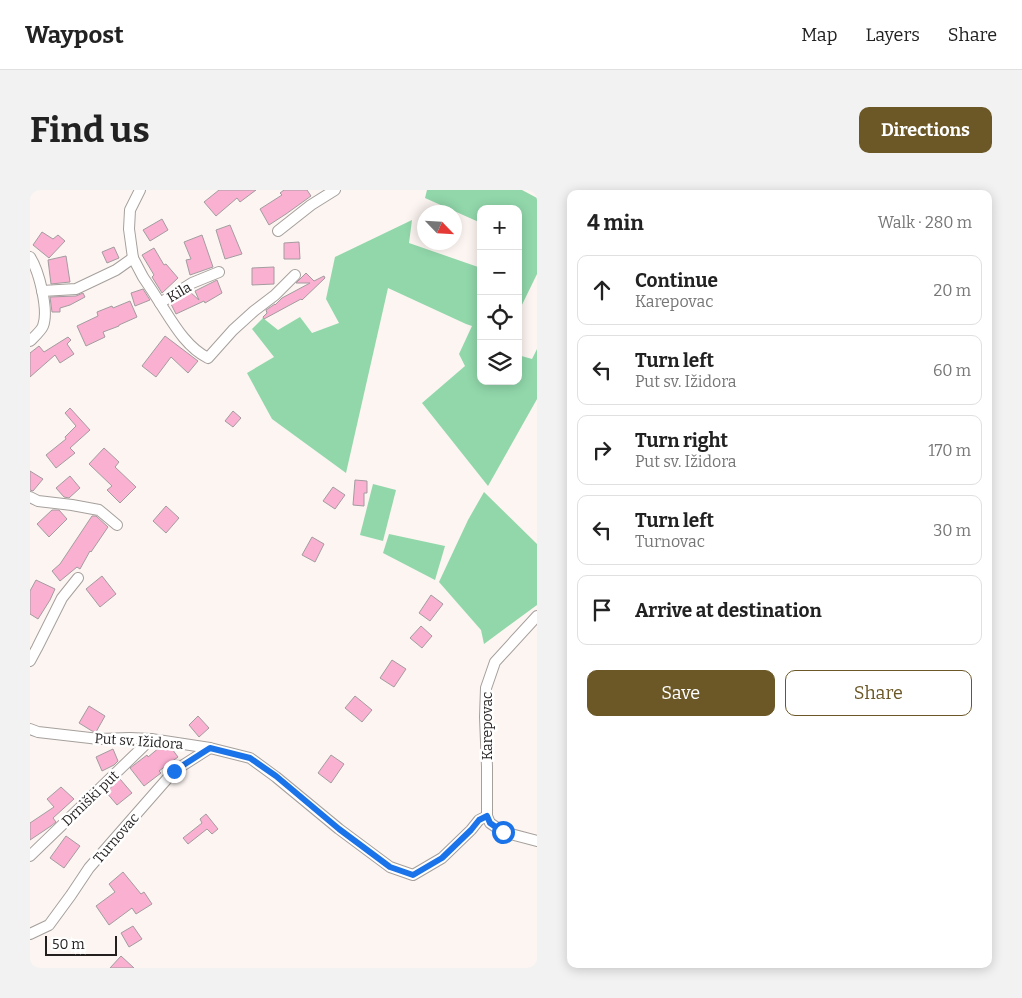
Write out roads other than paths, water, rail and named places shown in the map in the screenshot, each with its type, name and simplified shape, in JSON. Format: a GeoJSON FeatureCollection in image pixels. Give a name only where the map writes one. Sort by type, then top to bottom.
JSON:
{"type":"FeatureCollection","features":[{"type":"Feature","properties":{"kind":"street","name":"Kila"},"geometry":{"type":"LineString","coordinates":[[140,190],[130,210],[129,230],[133,258],[160,303],[192,283],[219,272]]}},
{"type":"Feature","properties":{"kind":"street"},"geometry":{"type":"LineString","coordinates":[[278,231],[311,205],[335,190]]}},
{"type":"Feature","properties":{"kind":"street"},"geometry":{"type":"LineString","coordinates":[[30,257],[40,280],[44,309],[43,326],[30,341]]}},
{"type":"Feature","properties":{"kind":"street"},"geometry":{"type":"LineString","coordinates":[[42,292],[76,289],[116,270],[133,258]]}},
{"type":"Feature","properties":{"kind":"street"},"geometry":{"type":"LineString","coordinates":[[160,303],[184,340],[199,354],[208,358],[233,330],[296,275]]}},
{"type":"Feature","properties":{"kind":"street"},"geometry":{"type":"LineString","coordinates":[[30,497],[38,501],[99,510],[117,525]]}},
{"type":"Feature","properties":{"kind":"street"},"geometry":{"type":"LineString","coordinates":[[30,661],[62,598],[78,578]]}},
{"type":"Feature","properties":{"kind":"street","name":"Karepovac"},"geometry":{"type":"LineString","coordinates":[[488,820],[486,688],[495,662],[537,616]]}},
{"type":"Feature","properties":{"kind":"street","name":"Put sv. Ižidora"},"geometry":{"type":"LineString","coordinates":[[30,729],[38,732],[99,739],[151,739],[210,748],[250,758],[276,776],[339,829],[390,867],[413,875],[442,858],[479,820],[488,820]]}},
{"type":"Feature","properties":{"kind":"street","name":"Drniški put"},"geometry":{"type":"LineString","coordinates":[[30,856],[151,739]]}},
{"type":"Feature","properties":{"kind":"street","name":"Turnovac"},"geometry":{"type":"LineString","coordinates":[[30,934],[49,925],[89,868],[174,771],[210,748]]}},
{"type":"Feature","properties":{"kind":"street"},"geometry":{"type":"LineString","coordinates":[[488,820],[503,832],[537,841]]}}]}
